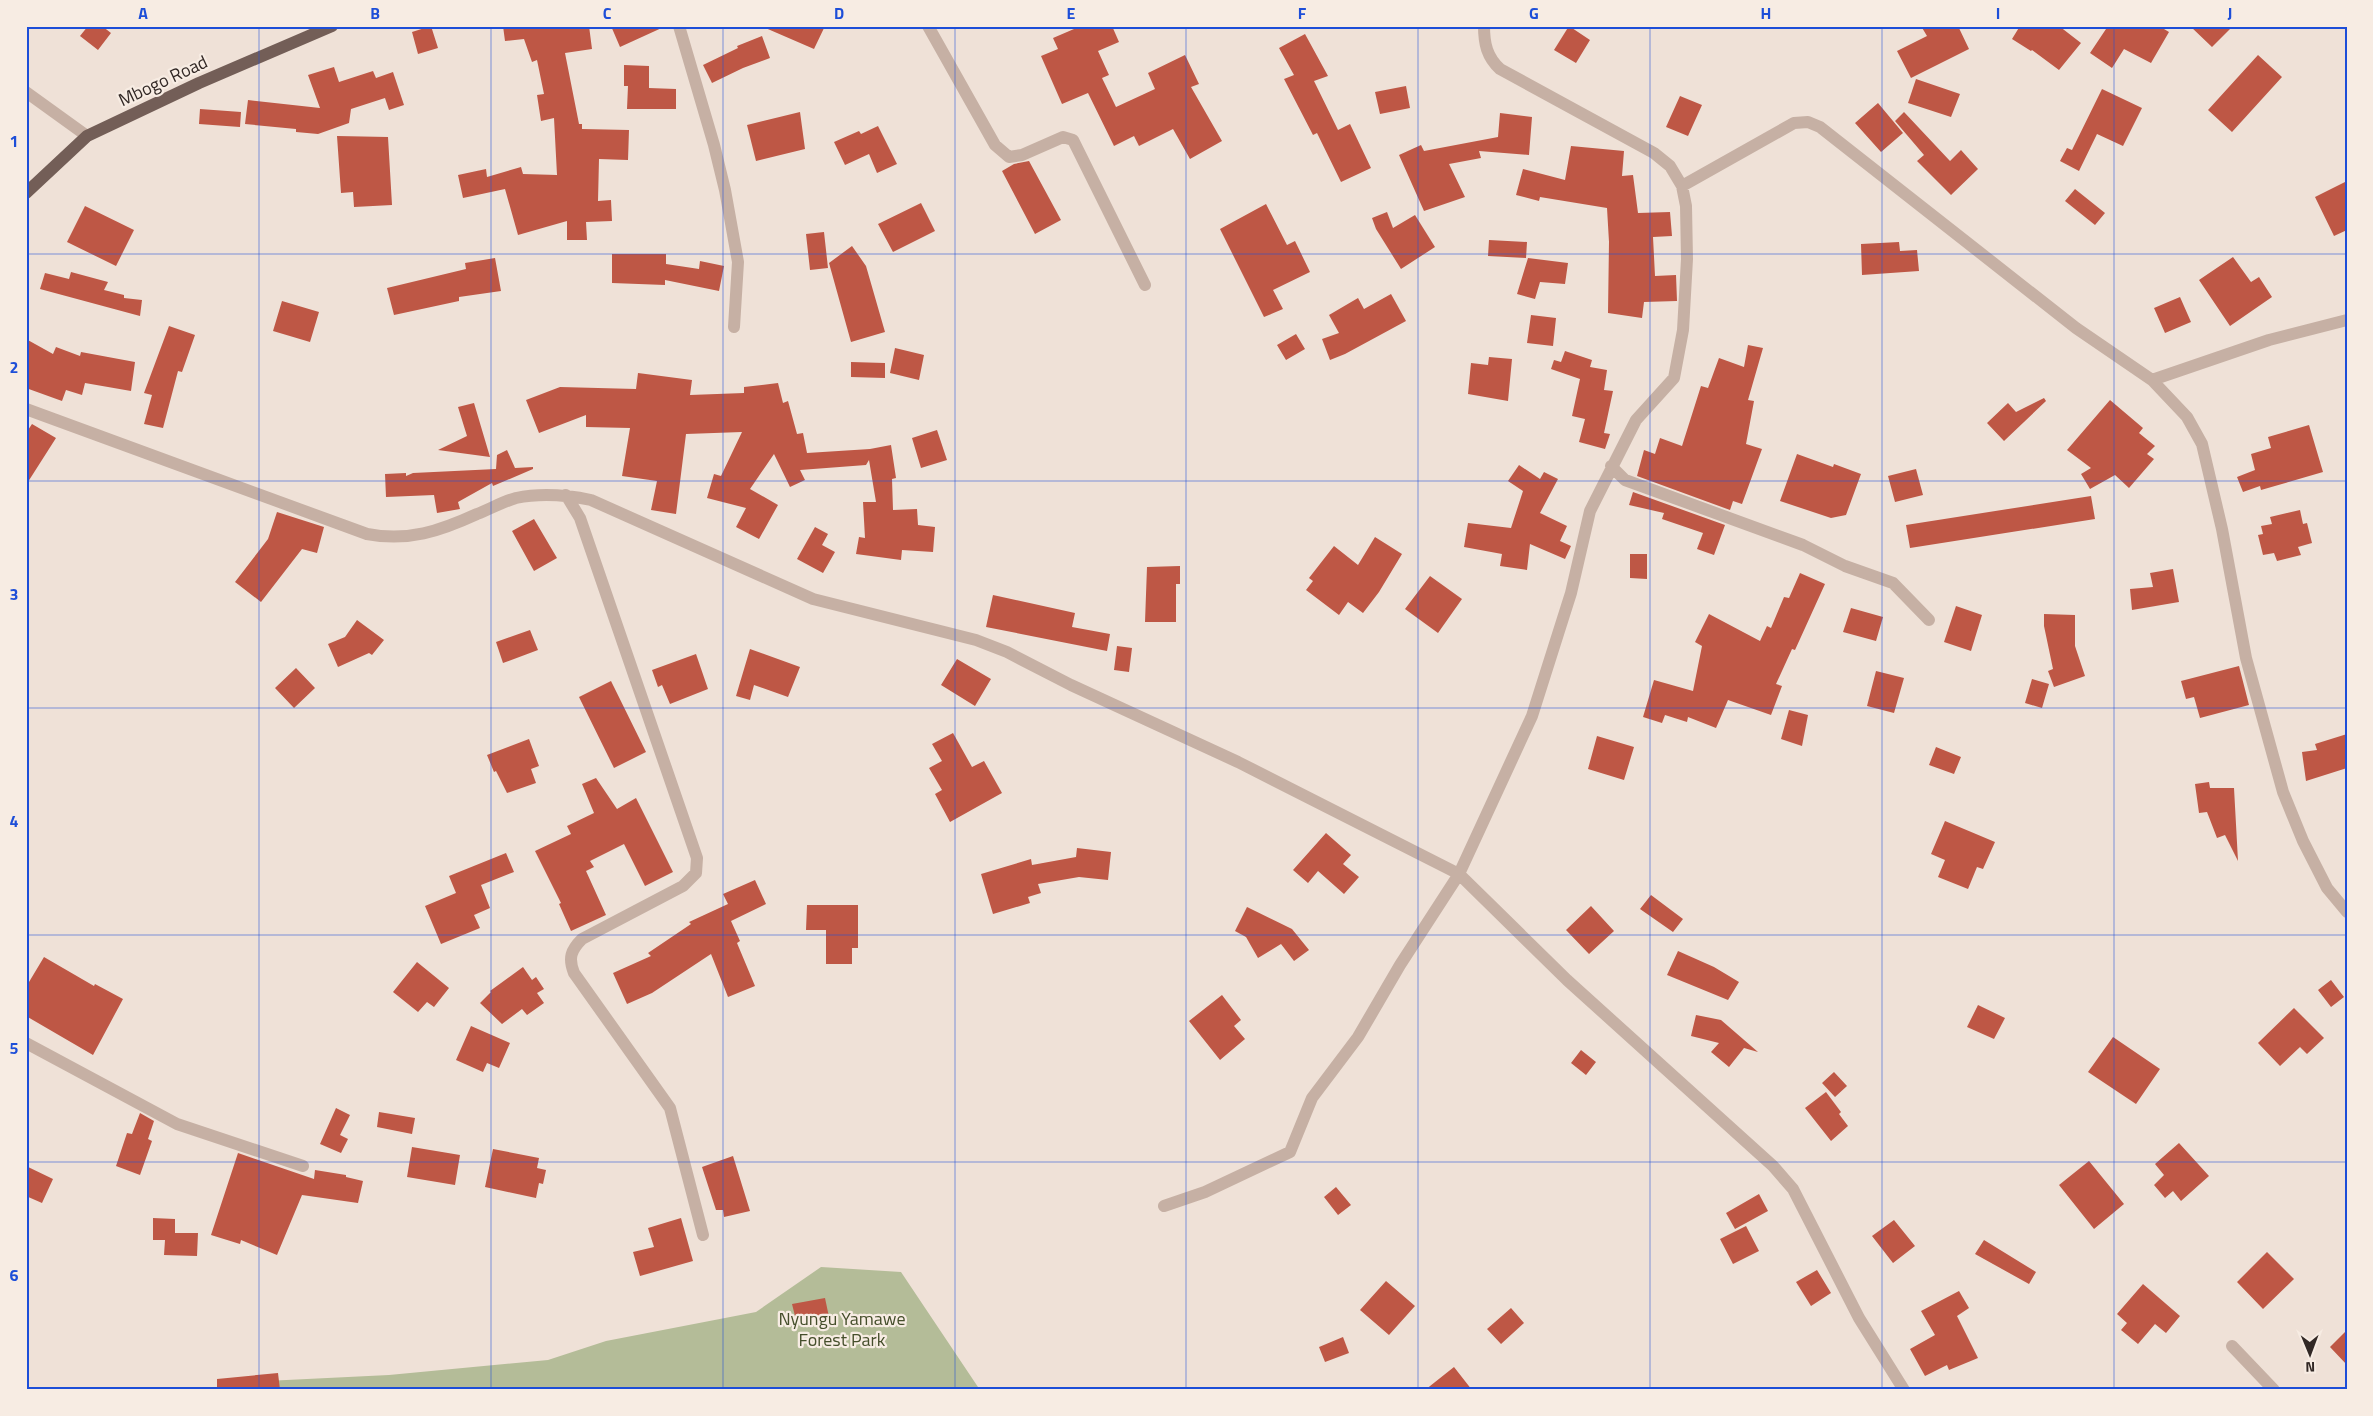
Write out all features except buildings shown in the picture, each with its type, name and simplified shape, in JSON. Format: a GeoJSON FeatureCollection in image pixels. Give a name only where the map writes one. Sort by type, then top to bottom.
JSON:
{"type":"FeatureCollection","features":[{"type":"Feature","properties":{"kind":"main road","name":"Mbogo Road"},"geometry":{"type":"LineString","coordinates":[[26,193],[87,136],[198,83],[332,26]]}},
{"type":"Feature","properties":{"kind":"street"},"geometry":{"type":"LineString","coordinates":[[679,26],[714,145],[727,199],[738,262],[734,327]]}},
{"type":"Feature","properties":{"kind":"street"},"geometry":{"type":"LineString","coordinates":[[928,26],[996,145],[1010,157],[1022,155],[1063,137],[1073,140],[1145,285]]}},
{"type":"Feature","properties":{"kind":"street"},"geometry":{"type":"LineString","coordinates":[[1164,1206],[1205,1192],[1290,1152],[1312,1098],[1358,1038],[1400,965],[1459,874],[1532,716],[1571,593],[1590,511],[1611,466],[1636,420],[1666,388],[1674,378],[1676,371],[1683,330],[1686,278],[1686,206],[1682,186],[1670,166],[1654,153],[1500,69],[1492,62],[1488,53],[1484,40],[1484,26]]}},
{"type":"Feature","properties":{"kind":"street"},"geometry":{"type":"LineString","coordinates":[[26,92],[87,136]]}},
{"type":"Feature","properties":{"kind":"street"},"geometry":{"type":"LineString","coordinates":[[1682,186],[1794,123],[1808,122],[1820,127],[2076,328],[2152,380],[2187,417],[2202,444],[2222,529],[2246,658],[2283,792],[2303,841],[2327,888],[2347,912]]}},
{"type":"Feature","properties":{"kind":"street"},"geometry":{"type":"LineString","coordinates":[[2152,380],[2269,340],[2347,320]]}},
{"type":"Feature","properties":{"kind":"street"},"geometry":{"type":"LineString","coordinates":[[26,409],[40,416],[311,514],[380,537],[404,538],[447,528],[516,498],[566,495],[591,500],[814,598],[976,640],[1007,652],[1071,685],[1238,762],[1459,874],[1567,980],[1648,1051],[1773,1166],[1788,1183],[1860,1318],[1904,1390]]}},
{"type":"Feature","properties":{"kind":"street"},"geometry":{"type":"LineString","coordinates":[[1611,466],[1625,480],[1803,545],[1845,566],[1893,583],[1929,620]]}},
{"type":"Feature","properties":{"kind":"street"},"geometry":{"type":"LineString","coordinates":[[566,495],[580,518],[697,858],[696,873],[683,886],[582,939],[572,949],[570,961],[574,973],[670,1108],[703,1235]]}},
{"type":"Feature","properties":{"kind":"street"},"geometry":{"type":"LineString","coordinates":[[26,1043],[177,1124],[302,1166]]}},
{"type":"Feature","properties":{"kind":"street"},"geometry":{"type":"LineString","coordinates":[[2232,1346],[2274,1390]]}},
{"type":"Feature","properties":{"kind":"green space","name":"Nyungu Yamawe Forest Park"},"geometry":{"type":"Polygon","coordinates":[[[821,1267],[901,1272],[980,1390],[268,1390],[266,1381],[389,1375],[548,1360],[606,1341],[756,1312],[821,1267]]]}}]}
